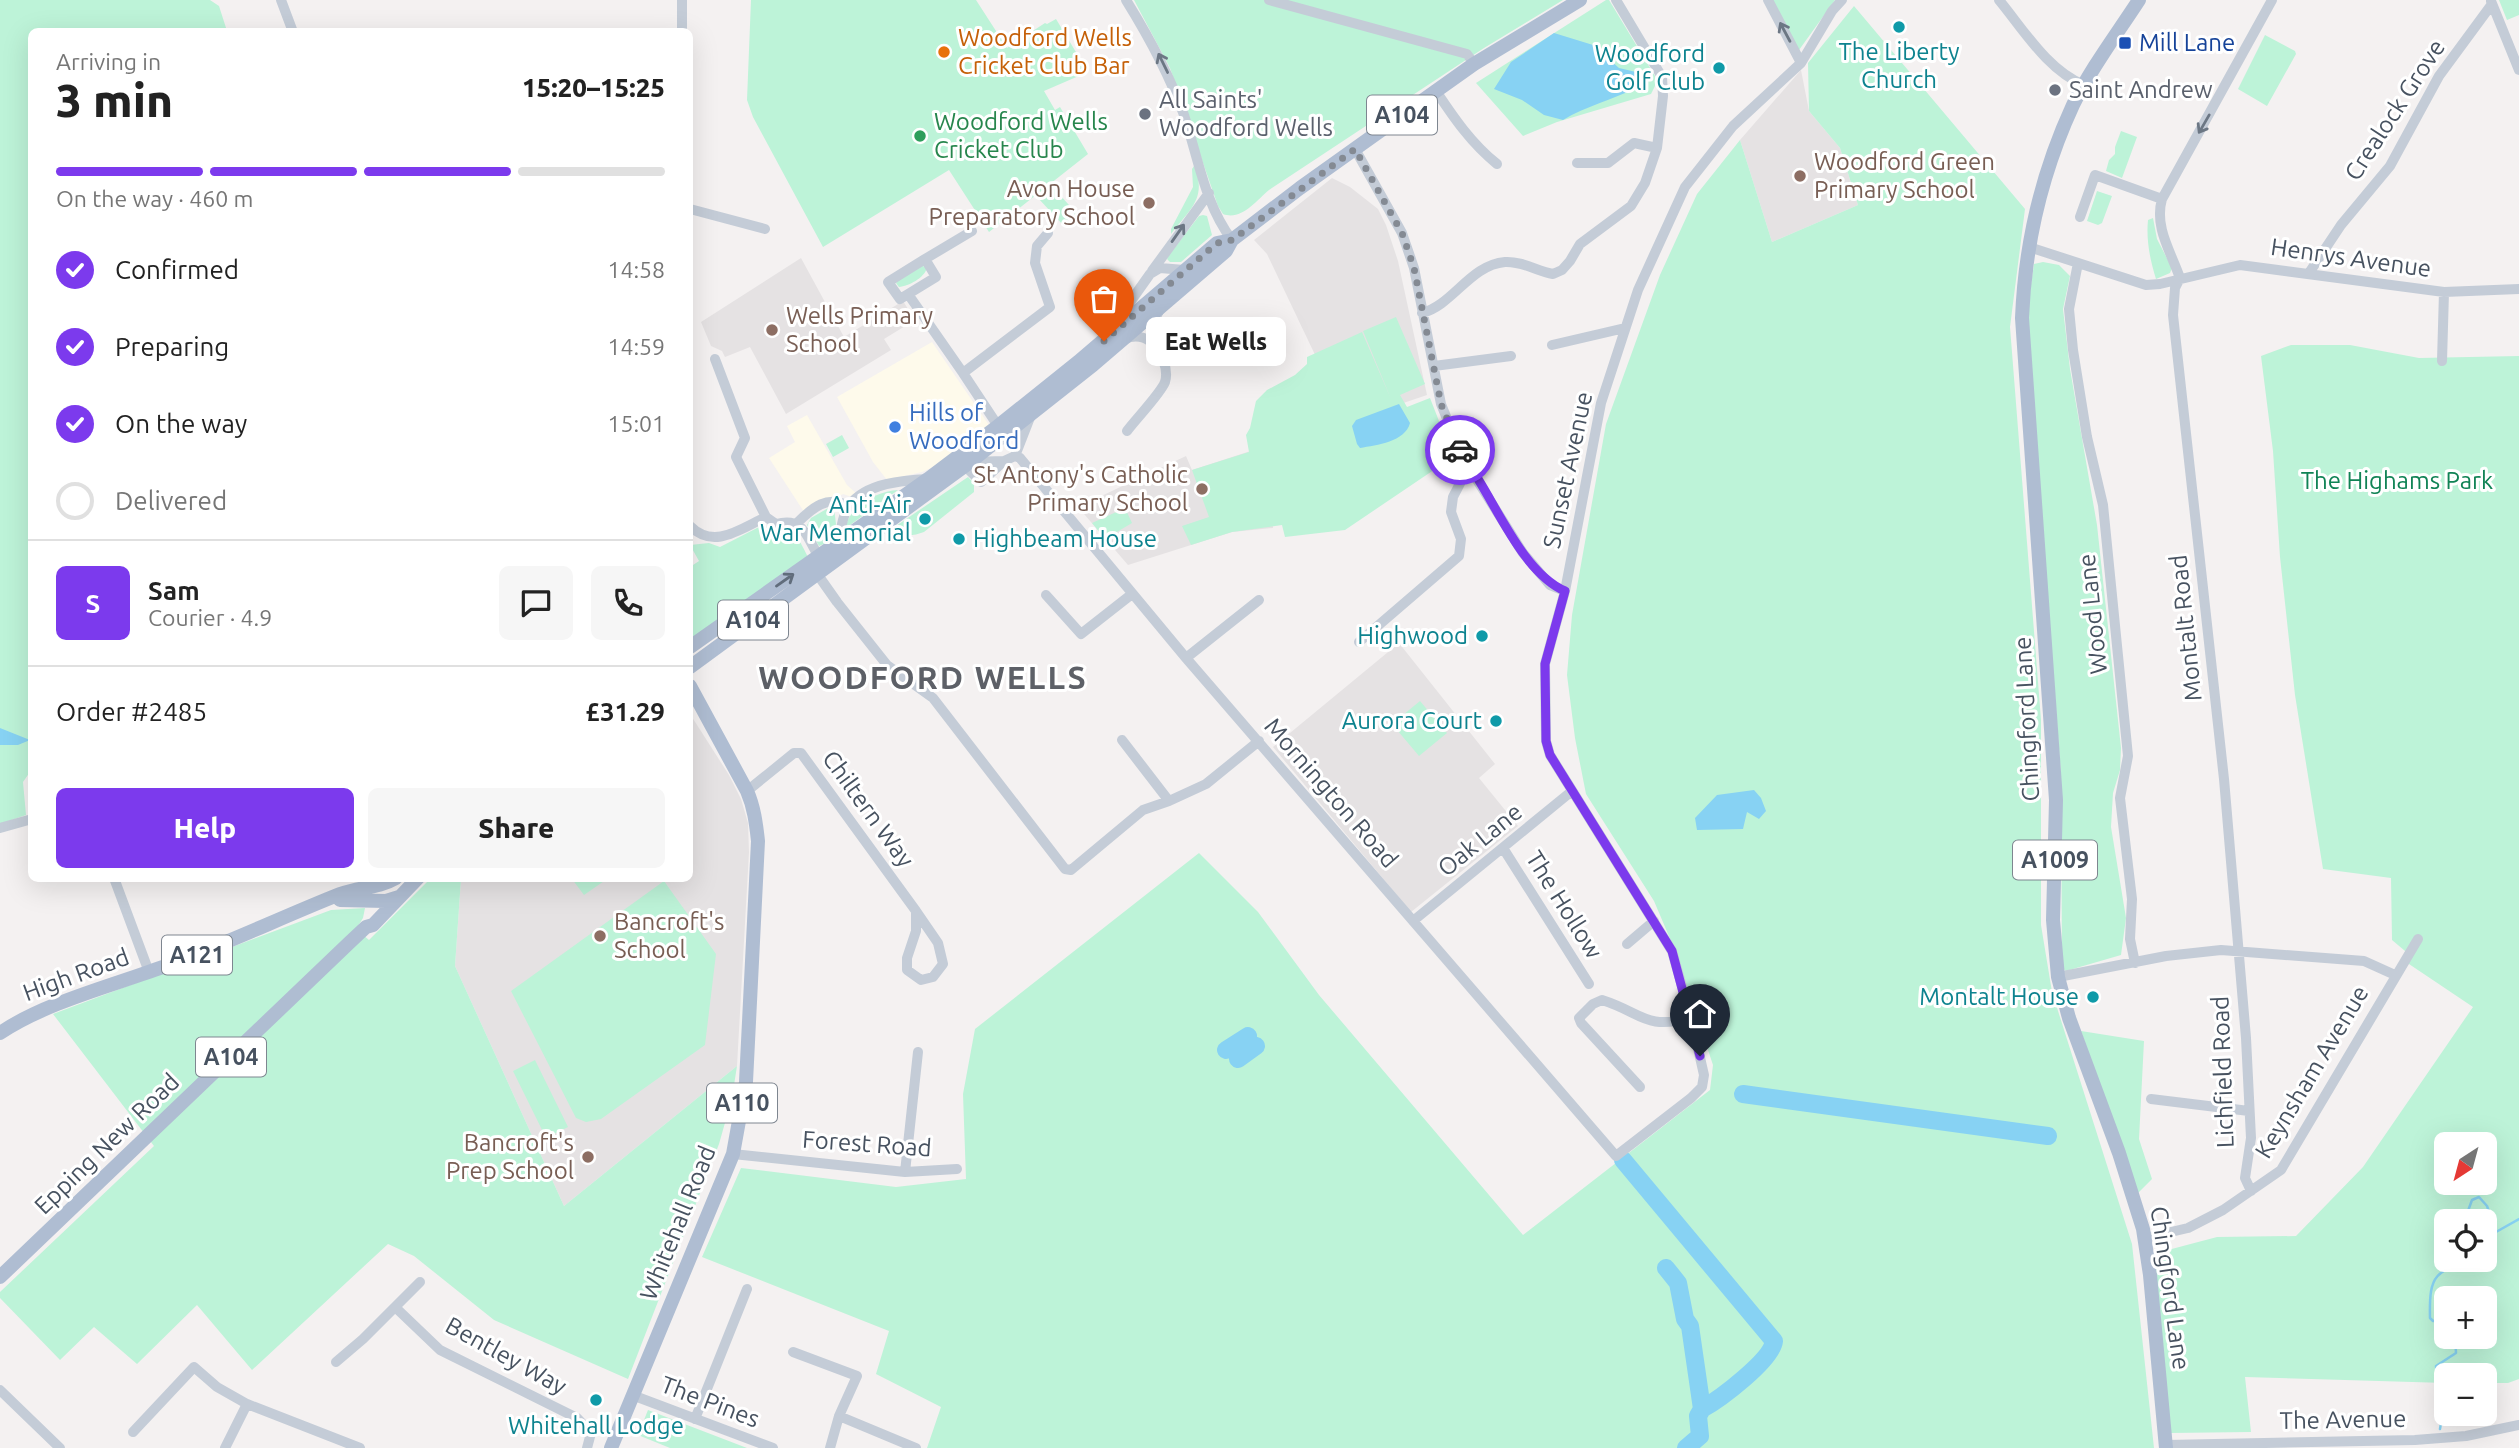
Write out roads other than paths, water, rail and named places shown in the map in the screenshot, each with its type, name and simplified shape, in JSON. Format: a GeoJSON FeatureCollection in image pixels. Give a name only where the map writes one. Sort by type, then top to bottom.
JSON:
{"type":"FeatureCollection","features":[{"type":"Feature","properties":{"kind":"main road","name":"A104"},"geometry":{"type":"LineString","coordinates":[[693,646],[967,464],[1119,342],[1226,251],[1232,240],[1436,90],[1580,0]]}},
{"type":"Feature","properties":{"kind":"main road","name":"Chingford Lane"},"geometry":{"type":"LineString","coordinates":[[2139,0],[2084,85],[2061,135],[2033,222],[2023,283],[2022,318],[2056,800],[2053,920],[2058,977],[2069,1018],[2134,1198],[2144,1238],[2166,1447]]}},
{"type":"Feature","properties":{"kind":"main road","name":"A104"},"geometry":{"type":"LineString","coordinates":[[693,665],[818,565],[839,542],[998,426],[1104,341],[1217,243],[1232,240]]}},
{"type":"Feature","properties":{"kind":"main road","name":"Whitehall Road"},"geometry":{"type":"LineString","coordinates":[[611,1448],[733,1154],[747,1082],[758,841],[754,806],[693,692]]}},
{"type":"Feature","properties":{"kind":"main road","name":"High Road"},"geometry":{"type":"LineString","coordinates":[[0,1033],[33,1013],[222,945],[351,891],[390,882]]}},
{"type":"Feature","properties":{"kind":"main road","name":"Epping New Road"},"geometry":{"type":"LineString","coordinates":[[366,927],[367,921],[394,882]]}},
{"type":"Feature","properties":{"kind":"main road","name":"A104"},"geometry":{"type":"LineString","coordinates":[[400,896],[414,882]]}},
{"type":"Feature","properties":{"kind":"main road","name":"High Road"},"geometry":{"type":"LineString","coordinates":[[325,901],[380,901],[400,896]]}},
{"type":"Feature","properties":{"kind":"main road","name":"Epping New Road"},"geometry":{"type":"LineString","coordinates":[[0,1277],[366,927],[373,925],[400,896]]}},
{"type":"Feature","properties":{"kind":"street"},"geometry":{"type":"LineString","coordinates":[[281,0],[292,28]]}},
{"type":"Feature","properties":{"kind":"street"},"geometry":{"type":"LineString","coordinates":[[682,0],[682,28]]}},
{"type":"Feature","properties":{"kind":"street"},"geometry":{"type":"LineString","coordinates":[[1126,0],[1166,69],[1185,117],[1209,193],[1222,226],[1232,240]]}},
{"type":"Feature","properties":{"kind":"street"},"geometry":{"type":"LineString","coordinates":[[1269,0],[1467,54],[1474,64]]}},
{"type":"Feature","properties":{"kind":"street"},"geometry":{"type":"LineString","coordinates":[[1423,313],[1490,266],[1507,262],[1527,265],[1553,274],[1562,270],[1580,244],[1631,206],[1645,183],[1657,148],[1663,96],[1662,76],[1616,0]]}},
{"type":"Feature","properties":{"kind":"street"},"geometry":{"type":"LineString","coordinates":[[1768,0],[1801,63]]}},
{"type":"Feature","properties":{"kind":"street","name":"Sunset Avenue"},"geometry":{"type":"LineString","coordinates":[[1616,1156],[1702,1087],[1704,1075],[1672,951],[1550,755],[1546,741],[1545,664],[1565,591],[1601,403],[1637,289],[1685,187],[1733,126],[1801,63],[1842,0]]}},
{"type":"Feature","properties":{"kind":"street"},"geometry":{"type":"LineString","coordinates":[[1999,0],[2049,60],[2084,85]]}},
{"type":"Feature","properties":{"kind":"street"},"geometry":{"type":"LineString","coordinates":[[2029,247],[2146,285],[2180,278],[2162,234],[2159,209],[2162,199],[2272,0]]}},
{"type":"Feature","properties":{"kind":"street"},"geometry":{"type":"LineString","coordinates":[[2491,2],[2519,70]]}},
{"type":"Feature","properties":{"kind":"street","name":"Crealock Grove"},"geometry":{"type":"LineString","coordinates":[[2309,273],[2341,225],[2390,166],[2439,76],[2491,2]]}},
{"type":"Feature","properties":{"kind":"street"},"geometry":{"type":"LineString","coordinates":[[1436,90],[1459,125],[1478,148],[1497,164]]}},
{"type":"Feature","properties":{"kind":"street"},"geometry":{"type":"LineString","coordinates":[[1577,163],[1608,163],[1634,144],[1657,148]]}},
{"type":"Feature","properties":{"kind":"street"},"geometry":{"type":"LineString","coordinates":[[1355,149],[1402,233],[1414,268],[1441,404],[1468,468],[1478,479],[1523,553],[1550,585],[1565,591]]}},
{"type":"Feature","properties":{"kind":"street"},"geometry":{"type":"LineString","coordinates":[[2080,218],[2095,175],[2162,199]]}},
{"type":"Feature","properties":{"kind":"street"},"geometry":{"type":"LineString","coordinates":[[1104,341],[1209,193]]}},
{"type":"Feature","properties":{"kind":"street"},"geometry":{"type":"LineString","coordinates":[[693,210],[765,229]]}},
{"type":"Feature","properties":{"kind":"street"},"geometry":{"type":"LineString","coordinates":[[925,259],[936,277],[900,299],[888,282],[925,259],[972,231]]}},
{"type":"Feature","properties":{"kind":"street"},"geometry":{"type":"LineString","coordinates":[[963,373],[1050,307],[1035,262],[1037,246],[1048,233]]}},
{"type":"Feature","properties":{"kind":"street","name":"Wood Lane"},"geometry":{"type":"LineString","coordinates":[[2078,263],[2070,309],[2073,350],[2087,437],[2103,505],[2128,756],[2120,798],[2132,899],[2130,939],[2136,963]]}},
{"type":"Feature","properties":{"kind":"street","name":"Henrys Avenue"},"geometry":{"type":"LineString","coordinates":[[2180,278],[2240,265],[2444,292],[2519,289]]}},
{"type":"Feature","properties":{"kind":"street"},"geometry":{"type":"LineString","coordinates":[[1150,274],[1160,268],[1184,270]]}},
{"type":"Feature","properties":{"kind":"street","name":"Montalt Road"},"geometry":{"type":"LineString","coordinates":[[2180,278],[2175,288],[2173,315],[2224,779],[2238,951]]}},
{"type":"Feature","properties":{"kind":"street"},"geometry":{"type":"LineString","coordinates":[[2442,361],[2444,292]]}},
{"type":"Feature","properties":{"kind":"street"},"geometry":{"type":"LineString","coordinates":[[908,294],[998,426]]}},
{"type":"Feature","properties":{"kind":"street"},"geometry":{"type":"LineString","coordinates":[[1152,344],[1153,322],[1165,303]]}},
{"type":"Feature","properties":{"kind":"street"},"geometry":{"type":"LineString","coordinates":[[1552,345],[1625,328]]}},
{"type":"Feature","properties":{"kind":"street"},"geometry":{"type":"LineString","coordinates":[[1119,342],[1135,336],[1152,344],[1165,363],[1165,383],[1127,431]]}},
{"type":"Feature","properties":{"kind":"street"},"geometry":{"type":"LineString","coordinates":[[1434,366],[1511,356]]}},
{"type":"Feature","properties":{"kind":"street"},"geometry":{"type":"LineString","coordinates":[[715,359],[745,438],[736,457],[766,517],[776,524],[790,521],[797,523],[837,602],[887,665],[933,698],[1065,869],[1071,870],[1143,810],[1206,784],[1259,741]]}},
{"type":"Feature","properties":{"kind":"street"},"geometry":{"type":"LineString","coordinates":[[967,464],[981,482],[1010,459],[1032,413]]}},
{"type":"Feature","properties":{"kind":"street","name":"Mornington Road"},"geometry":{"type":"LineString","coordinates":[[1010,459],[1020,458],[1186,659],[1616,1156]]}},
{"type":"Feature","properties":{"kind":"street"},"geometry":{"type":"LineString","coordinates":[[967,464],[1010,459]]}},
{"type":"Feature","properties":{"kind":"street"},"geometry":{"type":"LineString","coordinates":[[1359,642],[1459,556],[1461,539],[1451,512],[1453,497],[1468,468]]}},
{"type":"Feature","properties":{"kind":"street"},"geometry":{"type":"LineString","coordinates":[[839,542],[842,523],[849,506],[867,492],[887,484],[928,479]]}},
{"type":"Feature","properties":{"kind":"street"},"geometry":{"type":"LineString","coordinates":[[797,523],[812,509],[830,501],[838,500],[849,506]]}},
{"type":"Feature","properties":{"kind":"street"},"geometry":{"type":"LineString","coordinates":[[693,529],[700,536],[716,538],[766,517]]}},
{"type":"Feature","properties":{"kind":"street"},"geometry":{"type":"LineString","coordinates":[[1046,595],[1081,634],[1132,594]]}},
{"type":"Feature","properties":{"kind":"street"},"geometry":{"type":"LineString","coordinates":[[1186,659],[1259,600]]}},
{"type":"Feature","properties":{"kind":"street"},"geometry":{"type":"LineString","coordinates":[[1122,740],[1169,801]]}},
{"type":"Feature","properties":{"kind":"street","name":"Chiltern Way"},"geometry":{"type":"LineString","coordinates":[[747,791],[794,754],[801,753],[916,911],[938,943],[943,964],[933,976],[921,980],[907,970],[907,958],[916,931],[916,911]]}},
{"type":"Feature","properties":{"kind":"street","name":"Oak Lane"},"geometry":{"type":"LineString","coordinates":[[1413,921],[1572,791]]}},
{"type":"Feature","properties":{"kind":"street"},"geometry":{"type":"LineString","coordinates":[[0,828],[28,820]]}},
{"type":"Feature","properties":{"kind":"street","name":"The Hollow"},"geometry":{"type":"LineString","coordinates":[[1503,848],[1589,984]]}},
{"type":"Feature","properties":{"kind":"street"},"geometry":{"type":"LineString","coordinates":[[115,882],[149,972]]}},
{"type":"Feature","properties":{"kind":"street"},"geometry":{"type":"LineString","coordinates":[[1627,944],[1654,921]]}},
{"type":"Feature","properties":{"kind":"street","name":"Keynsham Avenue"},"geometry":{"type":"LineString","coordinates":[[2144,1238],[2188,1228],[2281,1170],[2418,939]]}},
{"type":"Feature","properties":{"kind":"street"},"geometry":{"type":"LineString","coordinates":[[2058,977],[2166,956],[2238,951],[2364,961],[2395,975]]}},
{"type":"Feature","properties":{"kind":"street","name":"Lichfield Road"},"geometry":{"type":"LineString","coordinates":[[2238,951],[2251,1138],[2245,1178],[2251,1191]]}},
{"type":"Feature","properties":{"kind":"street"},"geometry":{"type":"LineString","coordinates":[[1640,1087],[1581,1023],[1583,1013],[1602,1000],[1622,1006],[1646,1021],[1668,1024],[1691,1018]]}},
{"type":"Feature","properties":{"kind":"street"},"geometry":{"type":"LineString","coordinates":[[905,1172],[918,1052]]}},
{"type":"Feature","properties":{"kind":"street"},"geometry":{"type":"LineString","coordinates":[[2151,1100],[2249,1111]]}},
{"type":"Feature","properties":{"kind":"street","name":"Forest Road"},"geometry":{"type":"LineString","coordinates":[[733,1154],[905,1172],[957,1169]]}},
{"type":"Feature","properties":{"kind":"street"},"geometry":{"type":"LineString","coordinates":[[336,1362],[420,1282]]}},
{"type":"Feature","properties":{"kind":"street"},"geometry":{"type":"LineString","coordinates":[[695,1419],[747,1289]]}},
{"type":"Feature","properties":{"kind":"street","name":"Bentley Way"},"geometry":{"type":"LineString","coordinates":[[395,1307],[440,1350],[577,1418],[590,1433],[588,1445]]}},
{"type":"Feature","properties":{"kind":"street"},"geometry":{"type":"LineString","coordinates":[[793,1352],[857,1376],[839,1416],[830,1448]]}},
{"type":"Feature","properties":{"kind":"street"},"geometry":{"type":"LineString","coordinates":[[133,1432],[194,1367],[217,1387],[247,1404],[360,1448]]}},
{"type":"Feature","properties":{"kind":"street"},"geometry":{"type":"LineString","coordinates":[[0,1390],[60,1448]]}},
{"type":"Feature","properties":{"kind":"street","name":"The Pines"},"geometry":{"type":"LineString","coordinates":[[632,1395],[773,1448]]}},
{"type":"Feature","properties":{"kind":"street"},"geometry":{"type":"LineString","coordinates":[[225,1448],[247,1404]]}},
{"type":"Feature","properties":{"kind":"street"},"geometry":{"type":"LineString","coordinates":[[839,1416],[916,1448]]}},
{"type":"Feature","properties":{"kind":"street","name":"The Avenue"},"geometry":{"type":"LineString","coordinates":[[2166,1447],[2415,1444],[2519,1425]]}},
{"type":"Feature","properties":{"kind":"water"},"geometry":{"type":"Polygon","coordinates":[[[1554,33],[1593,45],[1619,68],[1636,72],[1636,88],[1563,120],[1544,115],[1522,100],[1494,89],[1511,62],[1554,33]]]}},
{"type":"Feature","properties":{"kind":"water"},"geometry":{"type":"Polygon","coordinates":[[[1399,404],[1410,423],[1407,429],[1390,442],[1360,448],[1352,426],[1356,420],[1399,404]]]}},
{"type":"Feature","properties":{"kind":"water"},"geometry":{"type":"Polygon","coordinates":[[[0,728],[28,739],[18,745],[0,745],[0,728]]]}},
{"type":"Feature","properties":{"kind":"water"},"geometry":{"type":"Polygon","coordinates":[[[1754,790],[1761,798],[1766,811],[1759,819],[1747,812],[1743,829],[1697,830],[1695,818],[1717,795],[1754,790]]]}},
{"type":"Feature","properties":{"kind":"waterway"},"geometry":{"type":"LineString","coordinates":[[1226,1050],[1248,1036]]}},
{"type":"Feature","properties":{"kind":"waterway"},"geometry":{"type":"LineString","coordinates":[[1238,1059],[1256,1046]]}},
{"type":"Feature","properties":{"kind":"waterway"},"geometry":{"type":"LineString","coordinates":[[1743,1094],[2048,1136]]}},
{"type":"Feature","properties":{"kind":"waterway"},"geometry":{"type":"LineString","coordinates":[[1623,1160],[1774,1341],[1771,1349],[1755,1368],[1721,1397],[1702,1409]]}},
{"type":"Feature","properties":{"kind":"waterway"},"geometry":{"type":"LineString","coordinates":[[2469,1209],[2472,1200],[2479,1197],[2488,1209]]}},
{"type":"Feature","properties":{"kind":"waterway"},"geometry":{"type":"LineString","coordinates":[[2497,1231],[2519,1219]]}},
{"type":"Feature","properties":{"kind":"waterway"},"geometry":{"type":"LineString","coordinates":[[1666,1268],[1678,1283],[1685,1319],[1690,1326],[1702,1409],[1698,1416],[1700,1436],[1686,1448]]}},
{"type":"Feature","properties":{"kind":"waterway"},"geometry":{"type":"LineString","coordinates":[[2434,1321],[2430,1318],[2431,1291],[2433,1283],[2442,1272]]}},
{"type":"Feature","properties":{"kind":"waterway"},"geometry":{"type":"LineString","coordinates":[[2440,1429],[2442,1417],[2436,1366],[2456,1353],[2456,1349]]}},
{"type":"Feature","properties":{"kind":"place","name":"The Liberty Church"},"geometry":{"type":"Point","coordinates":[1899,27]}},
{"type":"Feature","properties":{"kind":"place","name":"Mill Lane"},"geometry":{"type":"Point","coordinates":[2125,43]}},
{"type":"Feature","properties":{"kind":"place","name":"Woodford Wells Cricket Club Bar"},"geometry":{"type":"Point","coordinates":[944,52]}},
{"type":"Feature","properties":{"kind":"place","name":"Woodford Golf Club"},"geometry":{"type":"Point","coordinates":[1719,68]}},
{"type":"Feature","properties":{"kind":"place","name":"Saint Andrew"},"geometry":{"type":"Point","coordinates":[2055,90]}},
{"type":"Feature","properties":{"kind":"place","name":"All Saints' Woodford Wells"},"geometry":{"type":"Point","coordinates":[1145,114]}},
{"type":"Feature","properties":{"kind":"place","name":"Woodford Wells Cricket Club"},"geometry":{"type":"Point","coordinates":[920,136]}},
{"type":"Feature","properties":{"kind":"place","name":"Woodford Green Primary School"},"geometry":{"type":"Point","coordinates":[1800,176]}},
{"type":"Feature","properties":{"kind":"place","name":"Avon House Preparatory School"},"geometry":{"type":"Point","coordinates":[1149,203]}},
{"type":"Feature","properties":{"kind":"place","name":"Wells Primary School"},"geometry":{"type":"Point","coordinates":[772,330]}},
{"type":"Feature","properties":{"kind":"place","name":"Eat Wells"},"geometry":{"type":"Point","coordinates":[1104,341]}},
{"type":"Feature","properties":{"kind":"place","name":"Hills of Woodford"},"geometry":{"type":"Point","coordinates":[895,427]}},
{"type":"Feature","properties":{"kind":"place","name":"St Antony's Catholic Primary School"},"geometry":{"type":"Point","coordinates":[1202,489]}},
{"type":"Feature","properties":{"kind":"place","name":"Anti-Air War Memorial"},"geometry":{"type":"Point","coordinates":[925,519]}},
{"type":"Feature","properties":{"kind":"place","name":"Highbeam House"},"geometry":{"type":"Point","coordinates":[959,539]}},
{"type":"Feature","properties":{"kind":"place","name":"Highwood"},"geometry":{"type":"Point","coordinates":[1482,636]}},
{"type":"Feature","properties":{"kind":"place","name":"Aurora Court"},"geometry":{"type":"Point","coordinates":[1496,721]}},
{"type":"Feature","properties":{"kind":"place","name":"Bancroft's School"},"geometry":{"type":"Point","coordinates":[600,936]}},
{"type":"Feature","properties":{"kind":"place","name":"Montalt House"},"geometry":{"type":"Point","coordinates":[2093,997]}},
{"type":"Feature","properties":{"kind":"place","name":"Bancroft's Prep School"},"geometry":{"type":"Point","coordinates":[588,1157]}},
{"type":"Feature","properties":{"kind":"place","name":"Whitehall Lodge"},"geometry":{"type":"Point","coordinates":[596,1400]}},
{"type":"Feature","properties":{"kind":"district","name":"WOODFORD WELLS"},"geometry":{"type":"Point","coordinates":[923,678]}},
{"type":"Feature","properties":{"kind":"park label","name":"The Highams Park"},"geometry":{"type":"Point","coordinates":[2397,481]}}]}
